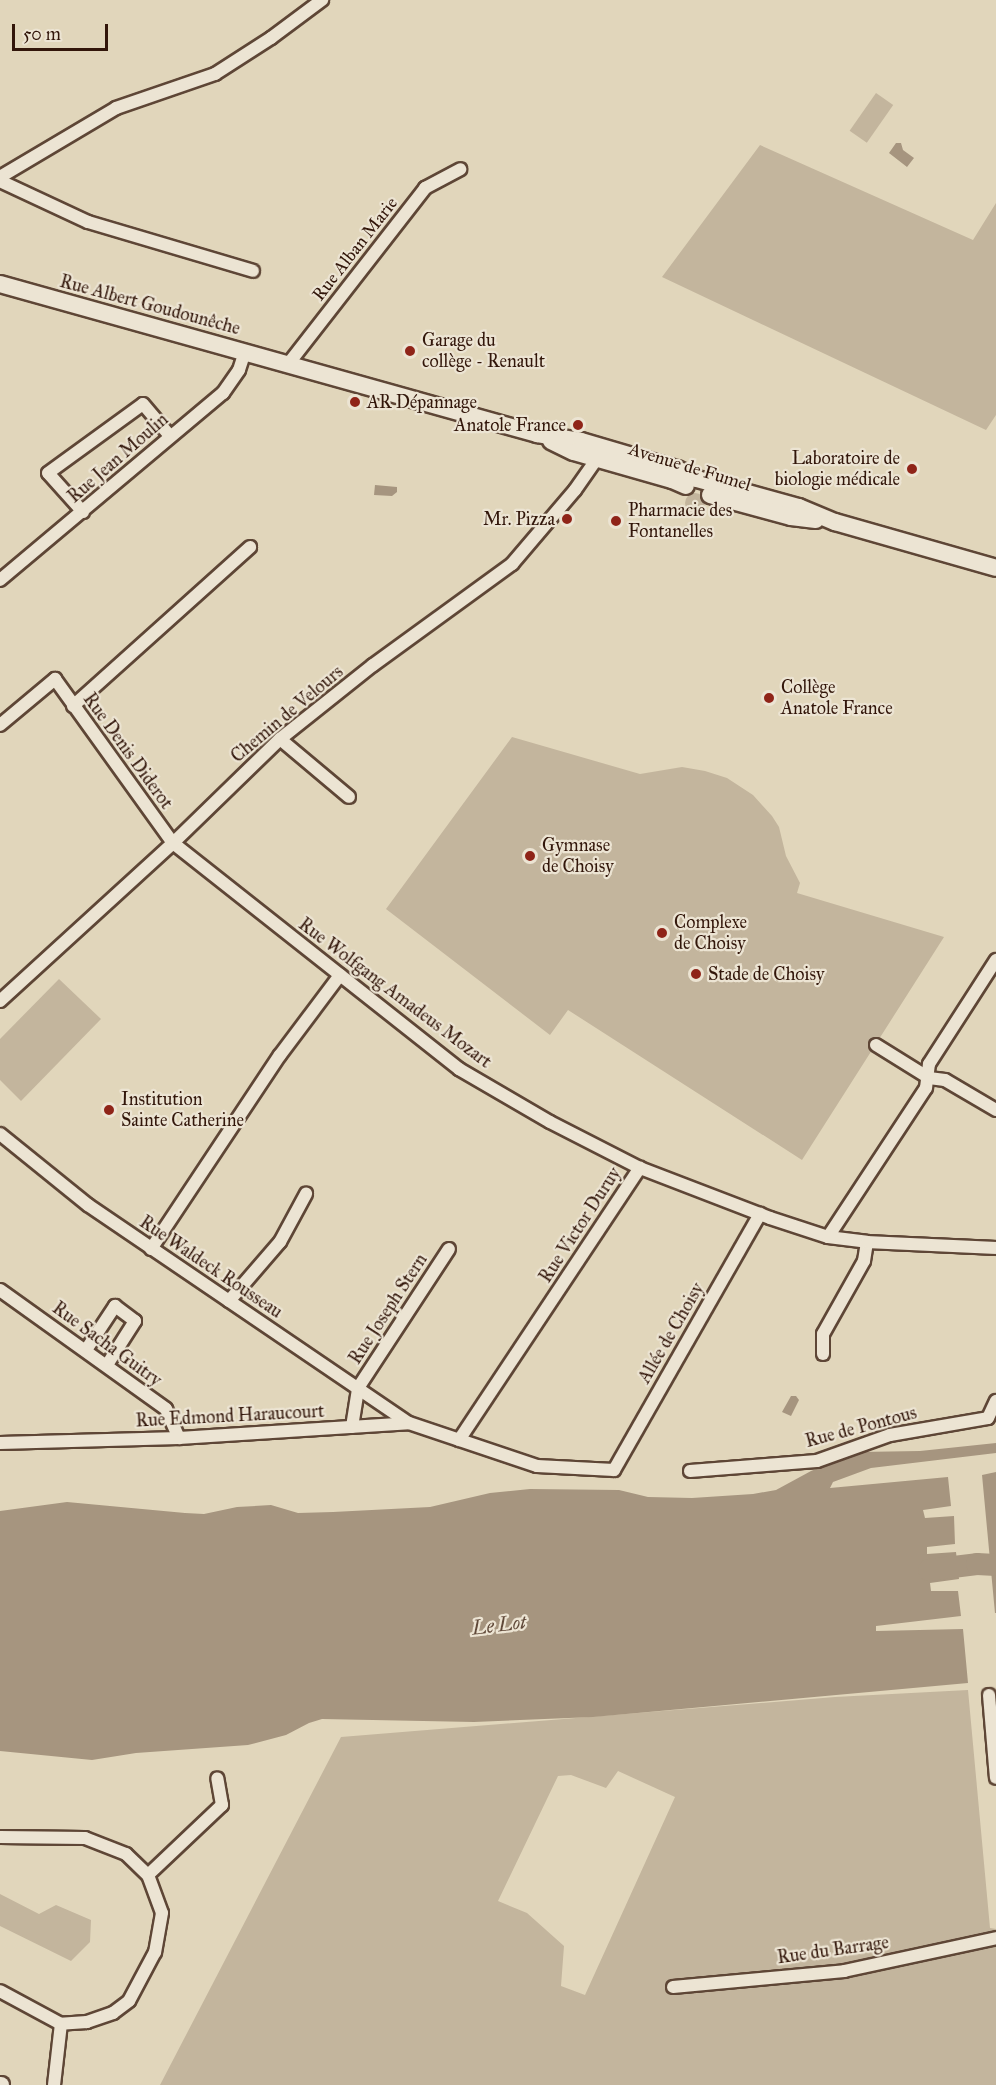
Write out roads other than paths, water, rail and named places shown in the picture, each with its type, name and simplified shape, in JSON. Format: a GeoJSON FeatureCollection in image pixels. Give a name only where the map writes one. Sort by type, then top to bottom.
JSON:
{"type":"FeatureCollection","features":[{"type":"Feature","properties":{"kind":"main road","name":"Rue Albert Goudounêche"},"geometry":{"type":"LineString","coordinates":[[0,284],[289,363]]}},
{"type":"Feature","properties":{"kind":"main road","name":"Avenue de Fumel"},"geometry":{"type":"LineString","coordinates":[[289,363],[537,434],[581,441],[599,453],[677,470],[697,479],[799,507],[835,522],[996,568]]}},
{"type":"Feature","properties":{"kind":"street"},"geometry":{"type":"LineString","coordinates":[[0,179],[116,108],[215,74],[272,38],[322,0]]}},
{"type":"Feature","properties":{"kind":"street","name":"Rue Alban Marie"},"geometry":{"type":"LineString","coordinates":[[289,363],[425,188],[460,169]]}},
{"type":"Feature","properties":{"kind":"street"},"geometry":{"type":"LineString","coordinates":[[0,179],[88,222],[253,271]]}},
{"type":"Feature","properties":{"kind":"street","name":"Rue Jean Moulin"},"geometry":{"type":"LineString","coordinates":[[0,580],[223,393],[238,370],[245,351]]}},
{"type":"Feature","properties":{"kind":"street"},"geometry":{"type":"LineString","coordinates":[[83,512],[48,472],[143,405],[170,436]]}},
{"type":"Feature","properties":{"kind":"street","name":"Chemin de Velours"},"geometry":{"type":"LineString","coordinates":[[0,1001],[173,843],[280,739],[373,665],[512,564],[575,490],[599,453]]}},
{"type":"Feature","properties":{"kind":"street"},"geometry":{"type":"LineString","coordinates":[[73,706],[250,547]]}},
{"type":"Feature","properties":{"kind":"street","name":"Rue Denis Diderot"},"geometry":{"type":"LineString","coordinates":[[0,725],[54,679],[173,843]]}},
{"type":"Feature","properties":{"kind":"street"},"geometry":{"type":"LineString","coordinates":[[280,739],[349,796]]}},
{"type":"Feature","properties":{"kind":"street","name":"Rue Wolfgang Amadeus Mozart"},"geometry":{"type":"LineString","coordinates":[[173,843],[459,1069],[550,1122],[639,1168]]}},
{"type":"Feature","properties":{"kind":"street"},"geometry":{"type":"LineString","coordinates":[[828,1237],[926,1088],[929,1064],[996,960]]}},
{"type":"Feature","properties":{"kind":"street"},"geometry":{"type":"LineString","coordinates":[[151,1249],[280,1054],[340,975]]}},
{"type":"Feature","properties":{"kind":"street"},"geometry":{"type":"LineString","coordinates":[[876,1045],[929,1078],[945,1080],[996,1110]]}},
{"type":"Feature","properties":{"kind":"street","name":"Rue Waldeck Rousseau"},"geometry":{"type":"LineString","coordinates":[[0,1134],[88,1205],[408,1423]]}},
{"type":"Feature","properties":{"kind":"street","name":"Rue Victor Duruy"},"geometry":{"type":"LineString","coordinates":[[459,1440],[639,1168],[828,1237],[867,1242],[996,1248]]}},
{"type":"Feature","properties":{"kind":"street"},"geometry":{"type":"LineString","coordinates":[[229,1301],[280,1242],[306,1194]]}},
{"type":"Feature","properties":{"kind":"street","name":"Allée de Choisy"},"geometry":{"type":"LineString","coordinates":[[459,1440],[537,1466],[614,1470],[760,1214]]}},
{"type":"Feature","properties":{"kind":"street"},"geometry":{"type":"LineString","coordinates":[[823,1353],[823,1334],[864,1261],[867,1242]]}},
{"type":"Feature","properties":{"kind":"street","name":"Rue Joseph Stern"},"geometry":{"type":"LineString","coordinates":[[358,1388],[449,1249]]}},
{"type":"Feature","properties":{"kind":"street","name":"Rue Sacha Guitry"},"geometry":{"type":"LineString","coordinates":[[0,1290],[166,1409],[180,1438]]}},
{"type":"Feature","properties":{"kind":"street"},"geometry":{"type":"LineString","coordinates":[[86,1350],[115,1306],[135,1321],[107,1365]]}},
{"type":"Feature","properties":{"kind":"street"},"geometry":{"type":"LineString","coordinates":[[352,1427],[358,1388]]}},
{"type":"Feature","properties":{"kind":"street","name":"Rue de Pontous"},"geometry":{"type":"LineString","coordinates":[[690,1471],[817,1461],[890,1435],[988,1418],[996,1401]]}},
{"type":"Feature","properties":{"kind":"street","name":"Rue Edmond Haraucourt"},"geometry":{"type":"LineString","coordinates":[[0,1443],[180,1438],[408,1423],[459,1440]]}},
{"type":"Feature","properties":{"kind":"street"},"geometry":{"type":"LineString","coordinates":[[989,1695],[996,1778]]}},
{"type":"Feature","properties":{"kind":"street"},"geometry":{"type":"LineString","coordinates":[[148,1875],[222,1805],[217,1778]]}},
{"type":"Feature","properties":{"kind":"street"},"geometry":{"type":"LineString","coordinates":[[0,1837],[85,1838],[126,1854],[148,1875],[162,1913],[155,1952],[129,2001],[113,2013],[87,2022],[61,2024],[0,1991]]}},
{"type":"Feature","properties":{"kind":"street","name":"Rue du Barrage"},"geometry":{"type":"LineString","coordinates":[[673,1987],[844,1971],[996,1938]]}},
{"type":"Feature","properties":{"kind":"street"},"geometry":{"type":"LineString","coordinates":[[54,2085],[61,2024]]}},
{"type":"Feature","properties":{"kind":"water"},"geometry":{"type":"Polygon","coordinates":[[[896,143],[901,143],[903,150],[914,158],[907,167],[889,153],[896,143]]]}},
{"type":"Feature","properties":{"kind":"water"},"geometry":{"type":"Polygon","coordinates":[[[375,485],[397,487],[397,492],[392,496],[374,495],[375,485]]]}},
{"type":"Feature","properties":{"kind":"water"},"geometry":{"type":"Polygon","coordinates":[[[791,1396],[796,1396],[799,1400],[791,1416],[782,1412],[791,1396]]]}},
{"type":"Feature","properties":{"kind":"water"},"geometry":{"type":"Polygon","coordinates":[[[996,1443],[996,1453],[871,1468],[833,1482],[830,1488],[948,1477],[951,1506],[923,1510],[925,1518],[954,1516],[955,1544],[927,1547],[927,1554],[956,1552],[959,1579],[930,1583],[931,1591],[958,1591],[961,1616],[876,1626],[876,1631],[963,1629],[968,1683],[593,1717],[474,1722],[322,1719],[286,1735],[248,1745],[136,1753],[92,1760],[0,1751],[0,1511],[67,1502],[204,1514],[237,1507],[271,1505],[298,1513],[333,1512],[430,1507],[490,1493],[530,1489],[619,1490],[648,1497],[692,1498],[753,1494],[776,1490],[811,1471],[859,1452],[920,1451],[996,1443]]]}},
{"type":"Feature","properties":{"kind":"water"},"geometry":{"type":"Polygon","coordinates":[[[996,1472],[996,1613],[995,1613],[982,1475],[996,1472]]]}},
{"type":"Feature","properties":{"kind":"waterway","name":"Le Lot"},"geometry":{"type":"LineString","coordinates":[[929,1570],[977,1564],[996,1565]]}},
{"type":"Feature","properties":{"kind":"place","name":"Garage du collège - Renault"},"geometry":{"type":"Point","coordinates":[410,351]}},
{"type":"Feature","properties":{"kind":"place","name":"AR Dépannage"},"geometry":{"type":"Point","coordinates":[355,402]}},
{"type":"Feature","properties":{"kind":"place","name":"Anatole France"},"geometry":{"type":"Point","coordinates":[578,425]}},
{"type":"Feature","properties":{"kind":"place","name":"Laboratoire de biologie médicale"},"geometry":{"type":"Point","coordinates":[912,469]}},
{"type":"Feature","properties":{"kind":"place","name":"Mr. Pizza"},"geometry":{"type":"Point","coordinates":[567,519]}},
{"type":"Feature","properties":{"kind":"place","name":"Pharmacie des Fontanelles"},"geometry":{"type":"Point","coordinates":[616,521]}},
{"type":"Feature","properties":{"kind":"place","name":"Collège Anatole France"},"geometry":{"type":"Point","coordinates":[769,698]}},
{"type":"Feature","properties":{"kind":"place","name":"Gymnase de Choisy"},"geometry":{"type":"Point","coordinates":[530,856]}},
{"type":"Feature","properties":{"kind":"place","name":"Complexe de Choisy"},"geometry":{"type":"Point","coordinates":[662,933]}},
{"type":"Feature","properties":{"kind":"place","name":"Stade de Choisy"},"geometry":{"type":"Point","coordinates":[696,974]}},
{"type":"Feature","properties":{"kind":"place","name":"Institution Sainte Catherine"},"geometry":{"type":"Point","coordinates":[109,1110]}}]}
